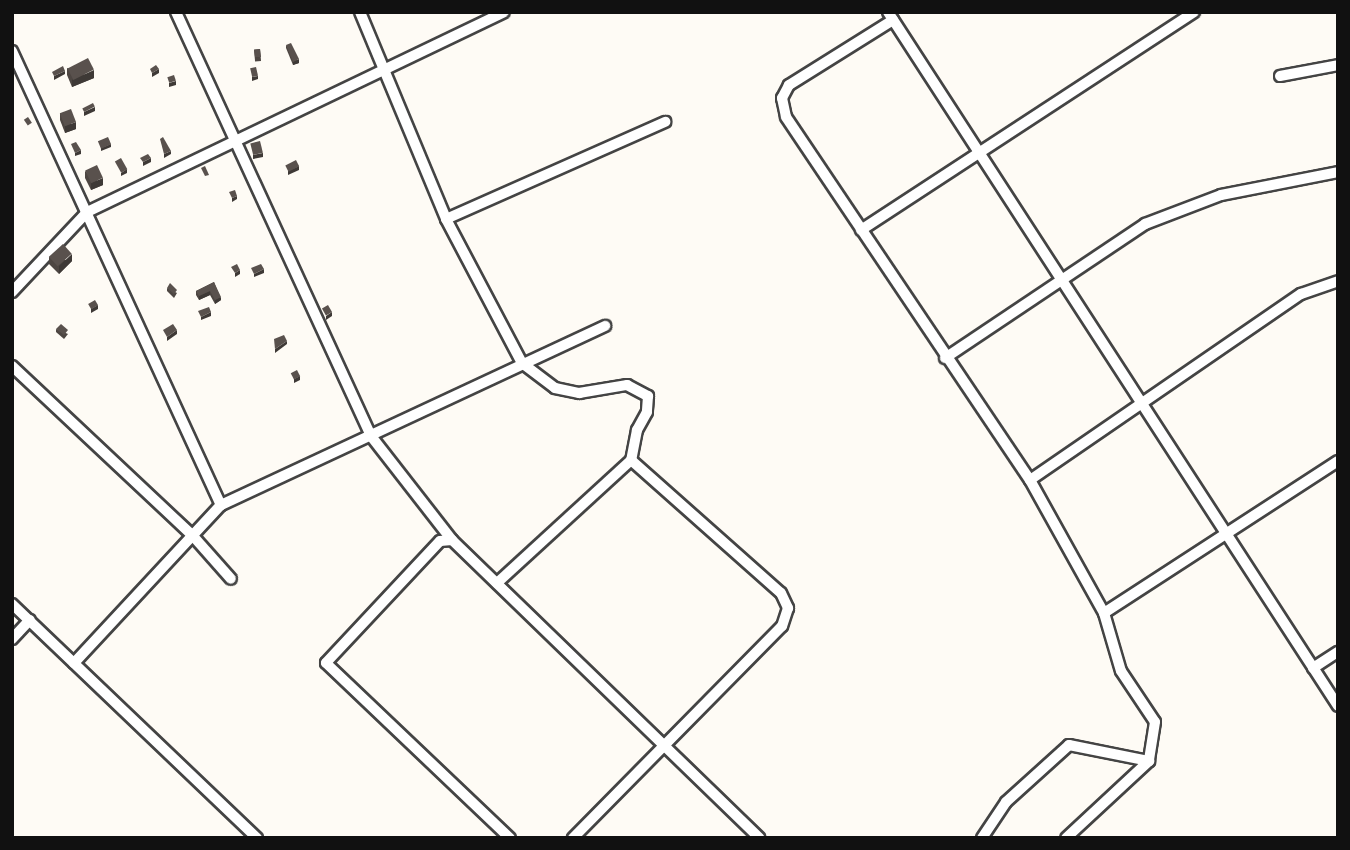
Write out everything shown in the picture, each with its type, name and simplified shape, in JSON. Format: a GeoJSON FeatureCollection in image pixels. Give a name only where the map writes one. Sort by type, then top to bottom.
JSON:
{"type":"FeatureCollection","features":[{"type":"Feature","properties":{"kind":"street"},"geometry":{"type":"LineString","coordinates":[[176,12],[371,436],[452,540],[759,838]]}},
{"type":"Feature","properties":{"kind":"street"},"geometry":{"type":"LineString","coordinates":[[360,12],[446,219],[522,363],[555,388],[579,393],[627,385],[648,396],[647,412],[637,430],[631,460],[497,583]]}},
{"type":"Feature","properties":{"kind":"street"},"geometry":{"type":"LineString","coordinates":[[12,292],[87,212],[504,12]]}},
{"type":"Feature","properties":{"kind":"street"},"geometry":{"type":"LineString","coordinates":[[861,230],[977,150],[1194,12]]}},
{"type":"Feature","properties":{"kind":"street"},"geometry":{"type":"LineString","coordinates":[[1066,838],[1149,761],[1155,722],[1121,671],[1104,613],[1030,480],[945,358],[786,117],[782,98],[789,85],[890,16],[1338,706]]}},
{"type":"Feature","properties":{"kind":"street"},"geometry":{"type":"LineString","coordinates":[[12,51],[221,505]]}},
{"type":"Feature","properties":{"kind":"street"},"geometry":{"type":"LineString","coordinates":[[1280,76],[1338,65]]}},
{"type":"Feature","properties":{"kind":"street"},"geometry":{"type":"LineString","coordinates":[[446,219],[665,122]]}},
{"type":"Feature","properties":{"kind":"street"},"geometry":{"type":"LineString","coordinates":[[945,358],[1145,224],[1221,195],[1338,172]]}},
{"type":"Feature","properties":{"kind":"street"},"geometry":{"type":"LineString","coordinates":[[1030,480],[1301,294],[1338,281]]}},
{"type":"Feature","properties":{"kind":"street"},"geometry":{"type":"LineString","coordinates":[[74,663],[221,505],[605,326]]}},
{"type":"Feature","properties":{"kind":"street"},"geometry":{"type":"LineString","coordinates":[[12,366],[193,536],[231,579]]}},
{"type":"Feature","properties":{"kind":"street"},"geometry":{"type":"LineString","coordinates":[[573,838],[782,626],[788,608],[780,593],[631,460]]}},
{"type":"Feature","properties":{"kind":"street"},"geometry":{"type":"LineString","coordinates":[[1104,613],[1338,461]]}},
{"type":"Feature","properties":{"kind":"street"},"geometry":{"type":"LineString","coordinates":[[452,540],[440,541],[326,663],[510,838]]}},
{"type":"Feature","properties":{"kind":"street"},"geometry":{"type":"LineString","coordinates":[[12,604],[257,838]]}},
{"type":"Feature","properties":{"kind":"street"},"geometry":{"type":"LineString","coordinates":[[12,639],[30,620]]}},
{"type":"Feature","properties":{"kind":"street"},"geometry":{"type":"LineString","coordinates":[[1313,668],[1338,652]]}},
{"type":"Feature","properties":{"kind":"street"},"geometry":{"type":"LineString","coordinates":[[982,838],[1006,802],[1069,745],[1149,761]]}},
{"type":"Feature","properties":{"kind":"building"},"geometry":{"type":"Polygon","coordinates":[[[291,43],[299,59],[293,62],[286,45],[291,43]]]}},
{"type":"Feature","properties":{"kind":"building"},"geometry":{"type":"Polygon","coordinates":[[[260,49],[261,57],[255,57],[254,50],[260,49]]]}},
{"type":"Feature","properties":{"kind":"building"},"geometry":{"type":"Polygon","coordinates":[[[88,58],[94,70],[73,80],[68,68],[88,58]]]}},
{"type":"Feature","properties":{"kind":"building"},"geometry":{"type":"Polygon","coordinates":[[[156,65],[159,69],[152,73],[150,69],[156,65]]]}},
{"type":"Feature","properties":{"kind":"building"},"geometry":{"type":"Polygon","coordinates":[[[63,66],[65,71],[54,76],[52,72],[63,66]]]}},
{"type":"Feature","properties":{"kind":"building"},"geometry":{"type":"Polygon","coordinates":[[[256,67],[258,76],[252,77],[250,68],[256,67]]]}},
{"type":"Feature","properties":{"kind":"building"},"geometry":{"type":"Polygon","coordinates":[[[174,75],[176,81],[169,83],[167,77],[174,75]]]}},
{"type":"Feature","properties":{"kind":"building"},"geometry":{"type":"Polygon","coordinates":[[[93,103],[95,107],[84,112],[82,108],[93,103]]]}},
{"type":"Feature","properties":{"kind":"building"},"geometry":{"type":"Polygon","coordinates":[[[71,109],[76,122],[65,126],[60,113],[71,109]]]}},
{"type":"Feature","properties":{"kind":"building"},"geometry":{"type":"Polygon","coordinates":[[[28,117],[32,123],[28,126],[24,120],[28,117]]]}},
{"type":"Feature","properties":{"kind":"building"},"geometry":{"type":"Polygon","coordinates":[[[108,137],[111,144],[101,149],[98,141],[108,137]]]}},
{"type":"Feature","properties":{"kind":"building"},"geometry":{"type":"Polygon","coordinates":[[[163,137],[171,151],[164,154],[160,139],[163,137]]]}},
{"type":"Feature","properties":{"kind":"building"},"geometry":{"type":"Polygon","coordinates":[[[260,141],[263,153],[253,155],[250,143],[260,141]]]}},
{"type":"Feature","properties":{"kind":"building"},"geometry":{"type":"Polygon","coordinates":[[[76,142],[81,150],[75,153],[71,144],[76,142]]]}},
{"type":"Feature","properties":{"kind":"building"},"geometry":{"type":"Polygon","coordinates":[[[148,154],[151,158],[143,162],[140,158],[148,154]]]}},
{"type":"Feature","properties":{"kind":"building"},"geometry":{"type":"Polygon","coordinates":[[[121,158],[127,169],[121,173],[115,161],[121,158]]]}},
{"type":"Feature","properties":{"kind":"building"},"geometry":{"type":"Polygon","coordinates":[[[296,160],[299,166],[288,172],[285,165],[296,160]]]}},
{"type":"Feature","properties":{"kind":"building"},"geometry":{"type":"Polygon","coordinates":[[[97,165],[103,178],[91,183],[85,170],[97,165]]]}},
{"type":"Feature","properties":{"kind":"building"},"geometry":{"type":"Polygon","coordinates":[[[205,166],[209,175],[205,176],[201,168],[205,166]]]}},
{"type":"Feature","properties":{"kind":"building"},"geometry":{"type":"Polygon","coordinates":[[[235,190],[237,196],[232,198],[229,192],[235,190]]]}},
{"type":"Feature","properties":{"kind":"building"},"geometry":{"type":"Polygon","coordinates":[[[63,244],[72,254],[58,266],[49,257],[63,244]]]}},
{"type":"Feature","properties":{"kind":"building"},"geometry":{"type":"Polygon","coordinates":[[[237,264],[240,270],[235,273],[231,267],[237,264]]]}},
{"type":"Feature","properties":{"kind":"building"},"geometry":{"type":"Polygon","coordinates":[[[261,264],[264,269],[254,274],[251,268],[261,264]]]}},
{"type":"Feature","properties":{"kind":"building"},"geometry":{"type":"Polygon","coordinates":[[[214,282],[221,297],[215,300],[210,291],[199,296],[196,291],[214,282]]]}},
{"type":"Feature","properties":{"kind":"building"},"geometry":{"type":"Polygon","coordinates":[[[170,283],[177,290],[174,294],[167,288],[170,283]]]}},
{"type":"Feature","properties":{"kind":"building"},"geometry":{"type":"Polygon","coordinates":[[[95,300],[98,305],[91,309],[88,304],[95,300]]]}},
{"type":"Feature","properties":{"kind":"building"},"geometry":{"type":"Polygon","coordinates":[[[328,305],[332,312],[326,315],[322,308],[328,305]]]}},
{"type":"Feature","properties":{"kind":"building"},"geometry":{"type":"Polygon","coordinates":[[[209,307],[211,312],[201,317],[198,311],[209,307]]]}},
{"type":"Feature","properties":{"kind":"building"},"geometry":{"type":"Polygon","coordinates":[[[61,324],[68,330],[64,335],[56,329],[61,324]]]}},
{"type":"Feature","properties":{"kind":"building"},"geometry":{"type":"Polygon","coordinates":[[[173,324],[177,330],[167,337],[163,330],[173,324]]]}},
{"type":"Feature","properties":{"kind":"building"},"geometry":{"type":"Polygon","coordinates":[[[284,335],[287,341],[275,349],[274,339],[284,335]]]}},
{"type":"Feature","properties":{"kind":"building"},"geometry":{"type":"Polygon","coordinates":[[[297,370],[300,376],[294,379],[291,373],[297,370]]]}}]}
